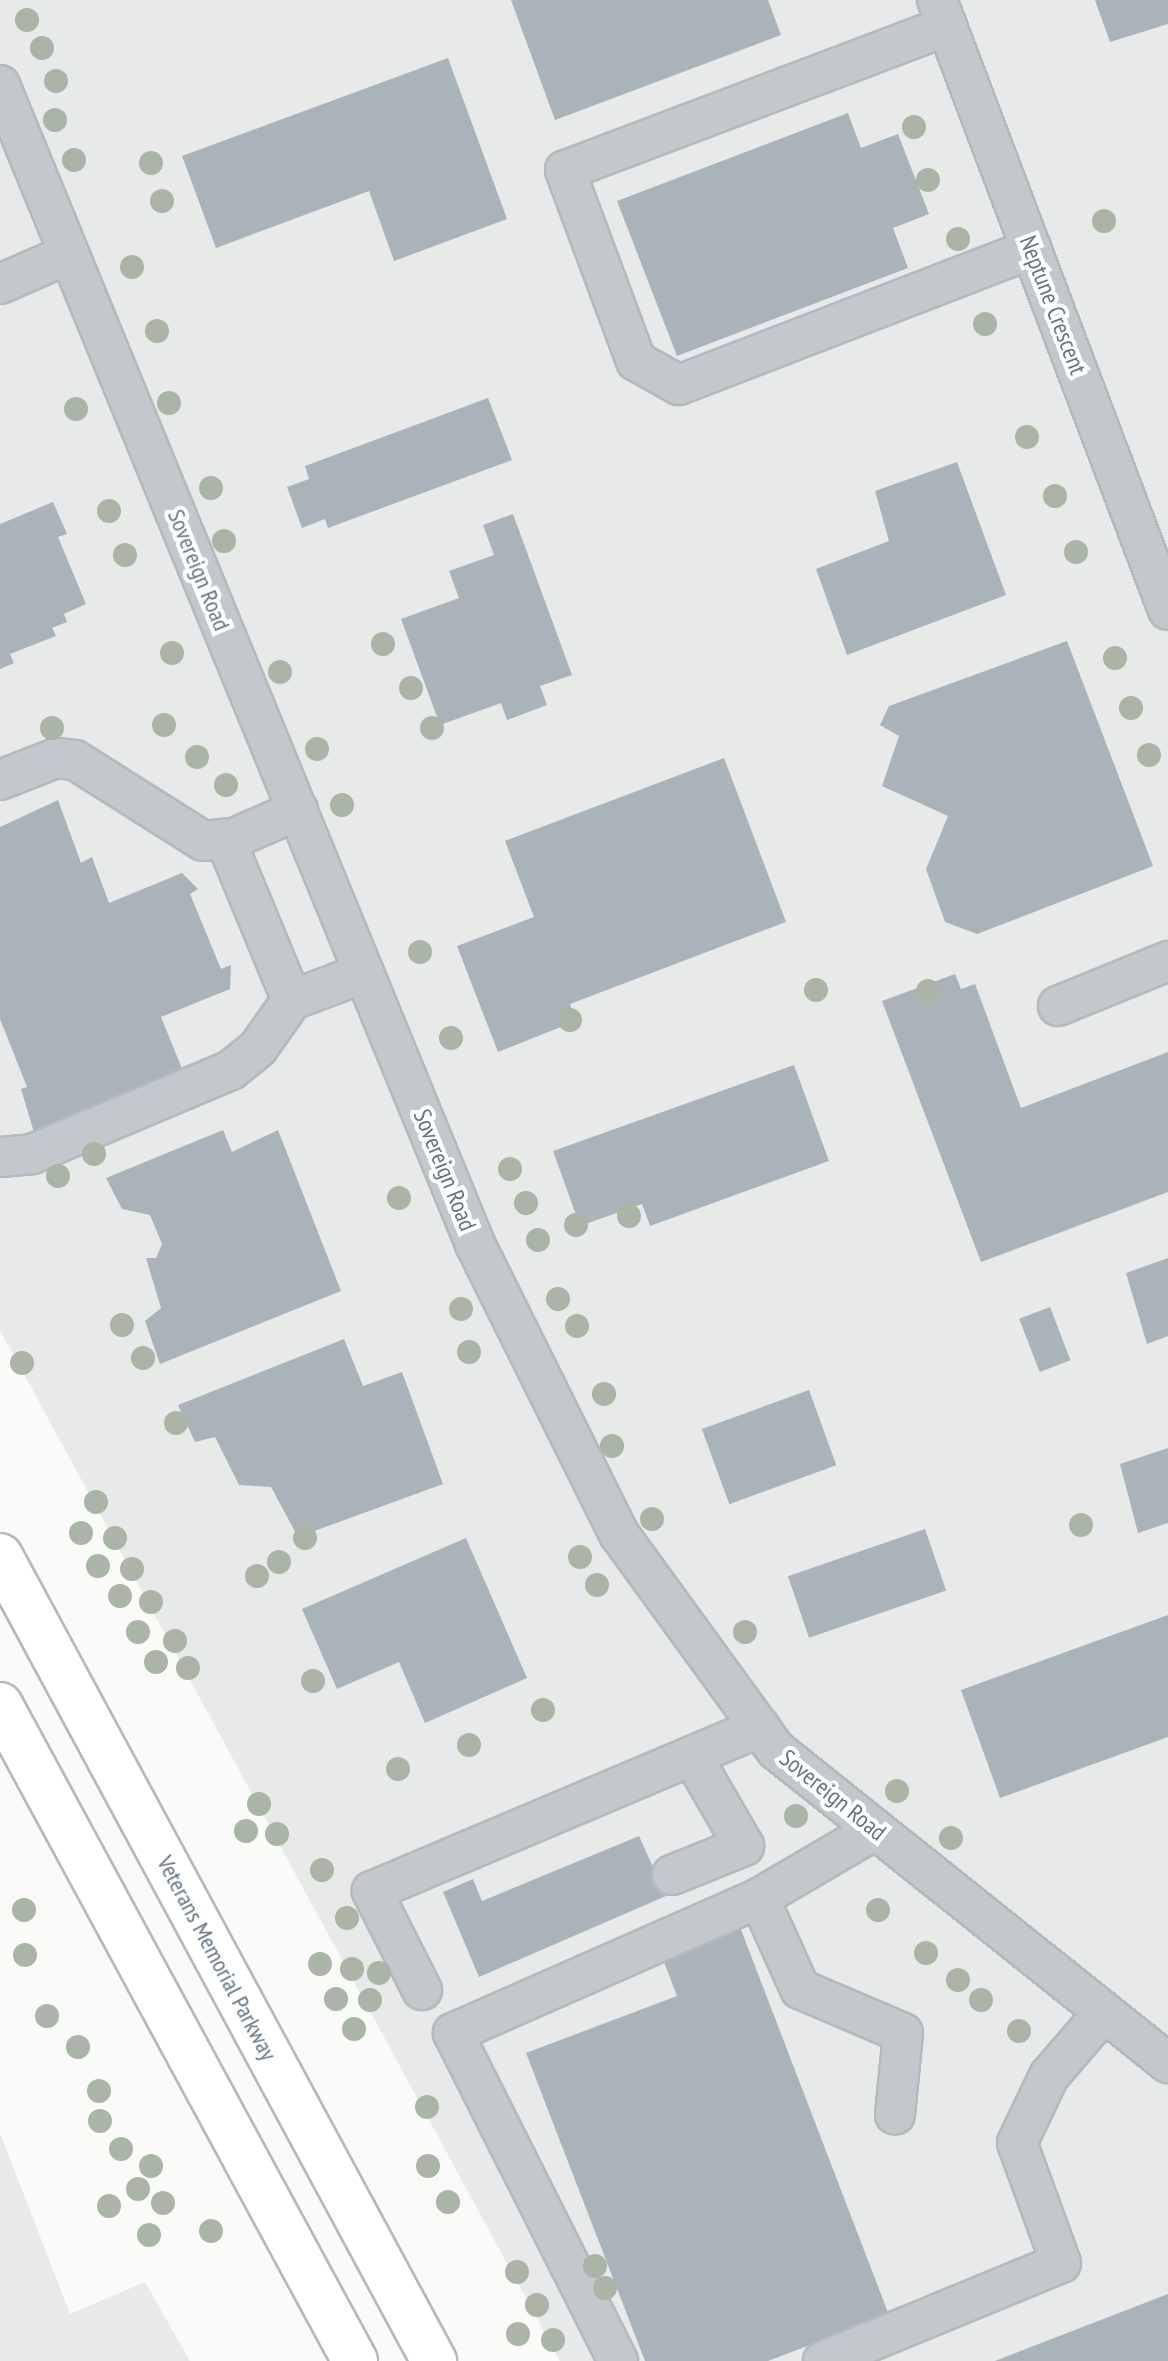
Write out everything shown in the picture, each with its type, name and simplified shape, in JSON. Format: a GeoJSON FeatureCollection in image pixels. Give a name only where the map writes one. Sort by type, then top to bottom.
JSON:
{"type":"FeatureCollection","features":[{"type":"Feature","properties":{"kind":"highway","name":"Veterans Memorial Parkway"},"geometry":{"type":"LineString","coordinates":[[0,1556],[434,2361]]}},
{"type":"Feature","properties":{"kind":"highway"},"geometry":{"type":"LineString","coordinates":[[0,1705],[355,2361]]}},
{"type":"Feature","properties":{"kind":"street","name":"Neptune Crescent"},"geometry":{"type":"LineString","coordinates":[[942,13],[1168,610]]}},
{"type":"Feature","properties":{"kind":"street"},"geometry":{"type":"LineString","coordinates":[[942,13],[565,170],[636,361],[679,385],[1032,249]]}},
{"type":"Feature","properties":{"kind":"street","name":"Sovereign Road"},"geometry":{"type":"LineString","coordinates":[[0,85],[475,1244],[619,1534],[776,1750],[1168,2063]]}},
{"type":"Feature","properties":{"kind":"street"},"geometry":{"type":"LineString","coordinates":[[0,284],[69,254]]}},
{"type":"Feature","properties":{"kind":"street"},"geometry":{"type":"LineString","coordinates":[[0,780],[56,758],[75,760],[194,837],[226,841],[298,810]]}},
{"type":"Feature","properties":{"kind":"street"},"geometry":{"type":"LineString","coordinates":[[226,841],[292,1000]]}},
{"type":"Feature","properties":{"kind":"street"},"geometry":{"type":"LineString","coordinates":[[1058,1006],[1168,961]]}},
{"type":"Feature","properties":{"kind":"street"},"geometry":{"type":"LineString","coordinates":[[0,1157],[32,1154],[231,1070],[258,1048],[292,1000],[364,973]]}},
{"type":"Feature","properties":{"kind":"street"},"geometry":{"type":"LineString","coordinates":[[422,1990],[372,1891],[760,1727]]}},
{"type":"Feature","properties":{"kind":"street"},"geometry":{"type":"LineString","coordinates":[[672,1875],[744,1846],[692,1756]]}},
{"type":"Feature","properties":{"kind":"street"},"geometry":{"type":"LineString","coordinates":[[618,2361],[453,2033],[759,1898],[875,1830]]}},
{"type":"Feature","properties":{"kind":"street"},"geometry":{"type":"LineString","coordinates":[[759,1898],[800,1989],[903,2033],[895,2115]]}},
{"type":"Feature","properties":{"kind":"street"},"geometry":{"type":"LineString","coordinates":[[823,2361],[1061,2263],[1017,2143],[1049,2076],[1104,2012]]}},
{"type":"Feature","properties":{"kind":"shaded area"},"geometry":{"type":"Polygon","coordinates":[[[0,0],[1168,0],[1168,2361],[560,2361],[0,1330],[0,0]]]}},
{"type":"Feature","properties":{"kind":"shaded area"},"geometry":{"type":"Polygon","coordinates":[[[0,2133],[70,2314],[145,2282],[190,2361],[0,2361],[0,2133]]]}},
{"type":"Feature","properties":{"kind":"building"},"geometry":{"type":"Polygon","coordinates":[[[511,0],[768,0],[781,35],[555,120],[511,0]]]}},
{"type":"Feature","properties":{"kind":"building"},"geometry":{"type":"Polygon","coordinates":[[[1095,0],[1168,0],[1168,24],[1110,42],[1095,0]]]}},
{"type":"Feature","properties":{"kind":"building"},"geometry":{"type":"Polygon","coordinates":[[[448,58],[507,219],[394,261],[369,191],[216,248],[182,156],[448,58]]]}},
{"type":"Feature","properties":{"kind":"building"},"geometry":{"type":"Polygon","coordinates":[[[848,113],[861,148],[898,134],[929,214],[893,228],[908,268],[677,356],[617,201],[848,113]]]}},
{"type":"Feature","properties":{"kind":"building"},"geometry":{"type":"Polygon","coordinates":[[[488,398],[512,460],[328,528],[325,519],[302,528],[287,487],[309,479],[305,466],[488,398]]]}},
{"type":"Feature","properties":{"kind":"building"},"geometry":{"type":"Polygon","coordinates":[[[957,462],[1006,595],[847,655],[816,569],[889,541],[875,491],[957,462]]]}},
{"type":"Feature","properties":{"kind":"building"},"geometry":{"type":"Polygon","coordinates":[[[53,502],[67,534],[58,537],[86,604],[64,614],[67,622],[52,628],[56,636],[10,654],[14,663],[0,669],[0,524],[53,502]]]}},
{"type":"Feature","properties":{"kind":"building"},"geometry":{"type":"Polygon","coordinates":[[[513,514],[572,675],[540,686],[547,705],[507,720],[501,703],[440,725],[401,619],[459,598],[449,571],[494,555],[483,525],[513,514]]]}},
{"type":"Feature","properties":{"kind":"building"},"geometry":{"type":"Polygon","coordinates":[[[1067,641],[1153,866],[977,934],[945,922],[926,869],[948,816],[882,786],[899,736],[880,725],[889,706],[1067,641]]]}},
{"type":"Feature","properties":{"kind":"building"},"geometry":{"type":"Polygon","coordinates":[[[724,758],[786,922],[570,1004],[576,1021],[498,1052],[457,946],[534,917],[505,841],[724,758]]]}},
{"type":"Feature","properties":{"kind":"building"},"geometry":{"type":"Polygon","coordinates":[[[58,800],[81,863],[92,857],[109,903],[182,873],[198,889],[190,894],[221,969],[231,965],[230,989],[161,1017],[183,1071],[36,1139],[21,1089],[27,1087],[0,1019],[0,827],[58,800]]]}},
{"type":"Feature","properties":{"kind":"building"},"geometry":{"type":"Polygon","coordinates":[[[955,974],[961,989],[975,984],[1021,1108],[1168,1052],[1168,1192],[981,1262],[882,1001],[955,974]]]}},
{"type":"Feature","properties":{"kind":"building"},"geometry":{"type":"Polygon","coordinates":[[[794,1065],[829,1161],[650,1226],[642,1204],[580,1226],[553,1151],[794,1065]]]}},
{"type":"Feature","properties":{"kind":"building"},"geometry":{"type":"Polygon","coordinates":[[[223,1130],[232,1152],[278,1130],[341,1291],[160,1364],[145,1321],[161,1308],[146,1258],[156,1258],[162,1244],[150,1215],[122,1209],[106,1178],[223,1130]]]}},
{"type":"Feature","properties":{"kind":"building"},"geometry":{"type":"Polygon","coordinates":[[[1168,1258],[1168,1336],[1147,1344],[1126,1273],[1168,1258]]]}},
{"type":"Feature","properties":{"kind":"building"},"geometry":{"type":"Polygon","coordinates":[[[1050,1307],[1070,1360],[1040,1372],[1019,1319],[1050,1307]]]}},
{"type":"Feature","properties":{"kind":"building"},"geometry":{"type":"Polygon","coordinates":[[[344,1339],[363,1386],[402,1372],[443,1484],[298,1537],[271,1487],[239,1485],[215,1437],[195,1442],[178,1405],[344,1339]]]}},
{"type":"Feature","properties":{"kind":"building"},"geometry":{"type":"Polygon","coordinates":[[[809,1390],[836,1465],[729,1504],[702,1429],[809,1390]]]}},
{"type":"Feature","properties":{"kind":"building"},"geometry":{"type":"Polygon","coordinates":[[[1168,1448],[1168,1523],[1138,1533],[1120,1464],[1168,1448]]]}},
{"type":"Feature","properties":{"kind":"building"},"geometry":{"type":"Polygon","coordinates":[[[925,1529],[946,1590],[809,1638],[788,1576],[925,1529]]]}},
{"type":"Feature","properties":{"kind":"building"},"geometry":{"type":"Polygon","coordinates":[[[466,1538],[527,1678],[425,1723],[399,1662],[337,1689],[302,1609],[466,1538]]]}},
{"type":"Feature","properties":{"kind":"building"},"geometry":{"type":"Polygon","coordinates":[[[1168,1615],[1168,1737],[1000,1798],[961,1690],[1168,1615]]]}},
{"type":"Feature","properties":{"kind":"building"},"geometry":{"type":"Polygon","coordinates":[[[639,1836],[666,1896],[479,1977],[443,1892],[473,1879],[482,1901],[639,1836]]]}},
{"type":"Feature","properties":{"kind":"building"},"geometry":{"type":"Polygon","coordinates":[[[740,1927],[889,2315],[768,2361],[645,2361],[526,2053],[677,1996],[662,1957],[740,1927]]]}},
{"type":"Feature","properties":{"kind":"building"},"geometry":{"type":"Polygon","coordinates":[[[1168,2294],[1168,2361],[995,2361],[1168,2294]]]}}]}
